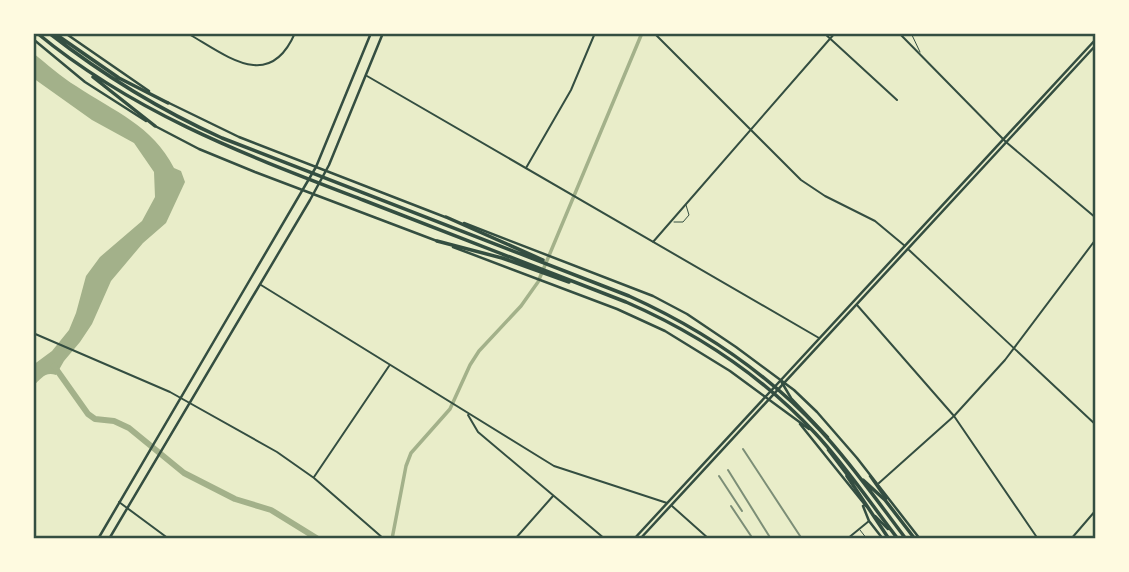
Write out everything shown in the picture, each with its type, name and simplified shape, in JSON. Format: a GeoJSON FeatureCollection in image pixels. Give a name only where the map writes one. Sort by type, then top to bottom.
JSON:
{"type":"FeatureCollection","features":[{"type":"Feature","properties":{"kind":"highway"},"geometry":{"type":"LineString","coordinates":[[37,33],[155,126]]}},
{"type":"Feature","properties":{"kind":"highway"},"geometry":{"type":"LineString","coordinates":[[51,33],[120,78],[168,103]]}},
{"type":"Feature","properties":{"kind":"highway"},"geometry":{"type":"LineString","coordinates":[[51,33],[113,79],[178,118],[236,145],[538,259]]}},
{"type":"Feature","properties":{"kind":"highway"},"geometry":{"type":"LineString","coordinates":[[72,60],[124,95],[233,150],[534,268]]}},
{"type":"Feature","properties":{"kind":"highway"},"geometry":{"type":"LineString","coordinates":[[446,217],[564,271],[629,296],[718,343],[788,398],[821,430],[907,539]]}},
{"type":"Feature","properties":{"kind":"highway"},"geometry":{"type":"LineString","coordinates":[[437,241],[506,259],[594,289],[673,324],[715,348],[754,377],[809,427],[840,463],[897,539]]}},
{"type":"Feature","properties":{"kind":"highway"},"geometry":{"type":"LineString","coordinates":[[840,463],[886,539]]}},
{"type":"Feature","properties":{"kind":"highway"},"geometry":{"type":"LineString","coordinates":[[856,474],[885,500],[918,539]]}},
{"type":"Feature","properties":{"kind":"main road"},"geometry":{"type":"LineString","coordinates":[[65,33],[168,103],[232,134],[640,290],[677,308],[751,357],[817,412],[878,484],[918,539]]}},
{"type":"Feature","properties":{"kind":"main road"},"geometry":{"type":"LineString","coordinates":[[98,539],[316,167],[371,33]]}},
{"type":"Feature","properties":{"kind":"main road"},"geometry":{"type":"LineString","coordinates":[[108,539],[314,194],[327,170],[383,33]]}},
{"type":"Feature","properties":{"kind":"main road"},"geometry":{"type":"LineString","coordinates":[[1005,141],[1095,35]]}},
{"type":"Feature","properties":{"kind":"main road"},"geometry":{"type":"LineString","coordinates":[[33,39],[85,82],[155,126],[208,152],[303,191],[629,314],[665,331],[730,371],[796,419],[817,438],[888,529]]}},
{"type":"Feature","properties":{"kind":"main road"},"geometry":{"type":"LineString","coordinates":[[634,539],[783,383],[1096,45]]}},
{"type":"Feature","properties":{"kind":"main road"},"geometry":{"type":"LineString","coordinates":[[822,340],[857,305],[906,248]]}},
{"type":"Feature","properties":{"kind":"main road"},"geometry":{"type":"LineString","coordinates":[[783,383],[791,398],[834,444],[907,539]]}},
{"type":"Feature","properties":{"kind":"main road"},"geometry":{"type":"LineString","coordinates":[[796,419],[862,503],[897,539]]}},
{"type":"Feature","properties":{"kind":"main road"},"geometry":{"type":"LineString","coordinates":[[866,471],[886,498],[891,516]]}},
{"type":"Feature","properties":{"kind":"main road"},"geometry":{"type":"LineString","coordinates":[[862,503],[869,521],[886,539]]}},
{"type":"Feature","properties":{"kind":"main road"},"geometry":{"type":"LineString","coordinates":[[640,539],[669,504]]}},
{"type":"Feature","properties":{"kind":"main road"},"geometry":{"type":"LineString","coordinates":[[869,521],[888,529]]}},
{"type":"Feature","properties":{"kind":"street"},"geometry":{"type":"LineString","coordinates":[[187,33],[237,61],[254,66],[276,62],[289,47],[295,33]]}},
{"type":"Feature","properties":{"kind":"street"},"geometry":{"type":"LineString","coordinates":[[526,168],[571,90],[595,33]]}},
{"type":"Feature","properties":{"kind":"street"},"geometry":{"type":"LineString","coordinates":[[654,33],[807,185],[875,221],[1096,425]]}},
{"type":"Feature","properties":{"kind":"street"},"geometry":{"type":"LineString","coordinates":[[824,33],[897,100]]}},
{"type":"Feature","properties":{"kind":"street"},"geometry":{"type":"LineString","coordinates":[[653,243],[835,33]]}},
{"type":"Feature","properties":{"kind":"street"},"geometry":{"type":"LineString","coordinates":[[899,33],[1005,141],[1096,218]]}},
{"type":"Feature","properties":{"kind":"street"},"geometry":{"type":"LineString","coordinates":[[366,75],[822,340]]}},
{"type":"Feature","properties":{"kind":"street"},"geometry":{"type":"LineString","coordinates":[[878,484],[954,416],[1015,349],[1096,239]]}},
{"type":"Feature","properties":{"kind":"street"},"geometry":{"type":"LineString","coordinates":[[260,285],[559,469],[669,504],[709,539]]}},
{"type":"Feature","properties":{"kind":"street"},"geometry":{"type":"LineString","coordinates":[[857,305],[954,416],[1038,539]]}},
{"type":"Feature","properties":{"kind":"street"},"geometry":{"type":"LineString","coordinates":[[33,333],[181,398],[277,452],[314,478],[384,539]]}},
{"type":"Feature","properties":{"kind":"street"},"geometry":{"type":"LineString","coordinates":[[314,478],[390,365]]}},
{"type":"Feature","properties":{"kind":"street"},"geometry":{"type":"LineString","coordinates":[[468,414],[478,432],[605,539]]}},
{"type":"Feature","properties":{"kind":"street"},"geometry":{"type":"LineString","coordinates":[[515,539],[553,496]]}},
{"type":"Feature","properties":{"kind":"street"},"geometry":{"type":"LineString","coordinates":[[119,502],[169,539]]}},
{"type":"Feature","properties":{"kind":"street"},"geometry":{"type":"LineString","coordinates":[[1071,539],[1096,510]]}},
{"type":"Feature","properties":{"kind":"street"},"geometry":{"type":"LineString","coordinates":[[851,537],[869,521]]}},
{"type":"Feature","properties":{"kind":"lane"},"geometry":{"type":"LineString","coordinates":[[911,33],[920,55]]}},
{"type":"Feature","properties":{"kind":"lane"},"geometry":{"type":"LineString","coordinates":[[672,221],[683,222],[690,212],[686,205]]}},
{"type":"Feature","properties":{"kind":"lane"},"geometry":{"type":"LineString","coordinates":[[859,529],[867,539]]}},
{"type":"Feature","properties":{"kind":"lane"},"geometry":{"type":"LineString","coordinates":[[851,537],[856,539]]}},
{"type":"Feature","properties":{"kind":"shaded area"},"geometry":{"type":"Polygon","coordinates":[[[33,53],[70,82],[144,130],[165,153],[174,168],[181,171],[185,182],[166,223],[143,243],[111,281],[92,324],[56,375],[46,375],[33,386],[33,365],[52,351],[69,330],[86,276],[100,257],[142,221],[155,197],[154,172],[134,143],[92,120],[33,78],[33,53]]]}},
{"type":"Feature","properties":{"kind":"waterway"},"geometry":{"type":"LineString","coordinates":[[392,539],[411,453],[450,409],[479,351],[521,306],[538,282],[642,33]]}},
{"type":"Feature","properties":{"kind":"waterway"},"geometry":{"type":"LineString","coordinates":[[54,366],[88,414],[95,419],[114,421],[129,428],[184,473],[235,499],[271,510],[318,539]]}},
{"type":"Feature","properties":{"kind":"railway"},"geometry":{"type":"LineString","coordinates":[[743,449],[802,539]]}},
{"type":"Feature","properties":{"kind":"railway"},"geometry":{"type":"LineString","coordinates":[[728,470],[771,539]]}},
{"type":"Feature","properties":{"kind":"railway"},"geometry":{"type":"LineString","coordinates":[[719,476],[742,511]]}},
{"type":"Feature","properties":{"kind":"railway"},"geometry":{"type":"LineString","coordinates":[[731,506],[753,539]]}}]}
